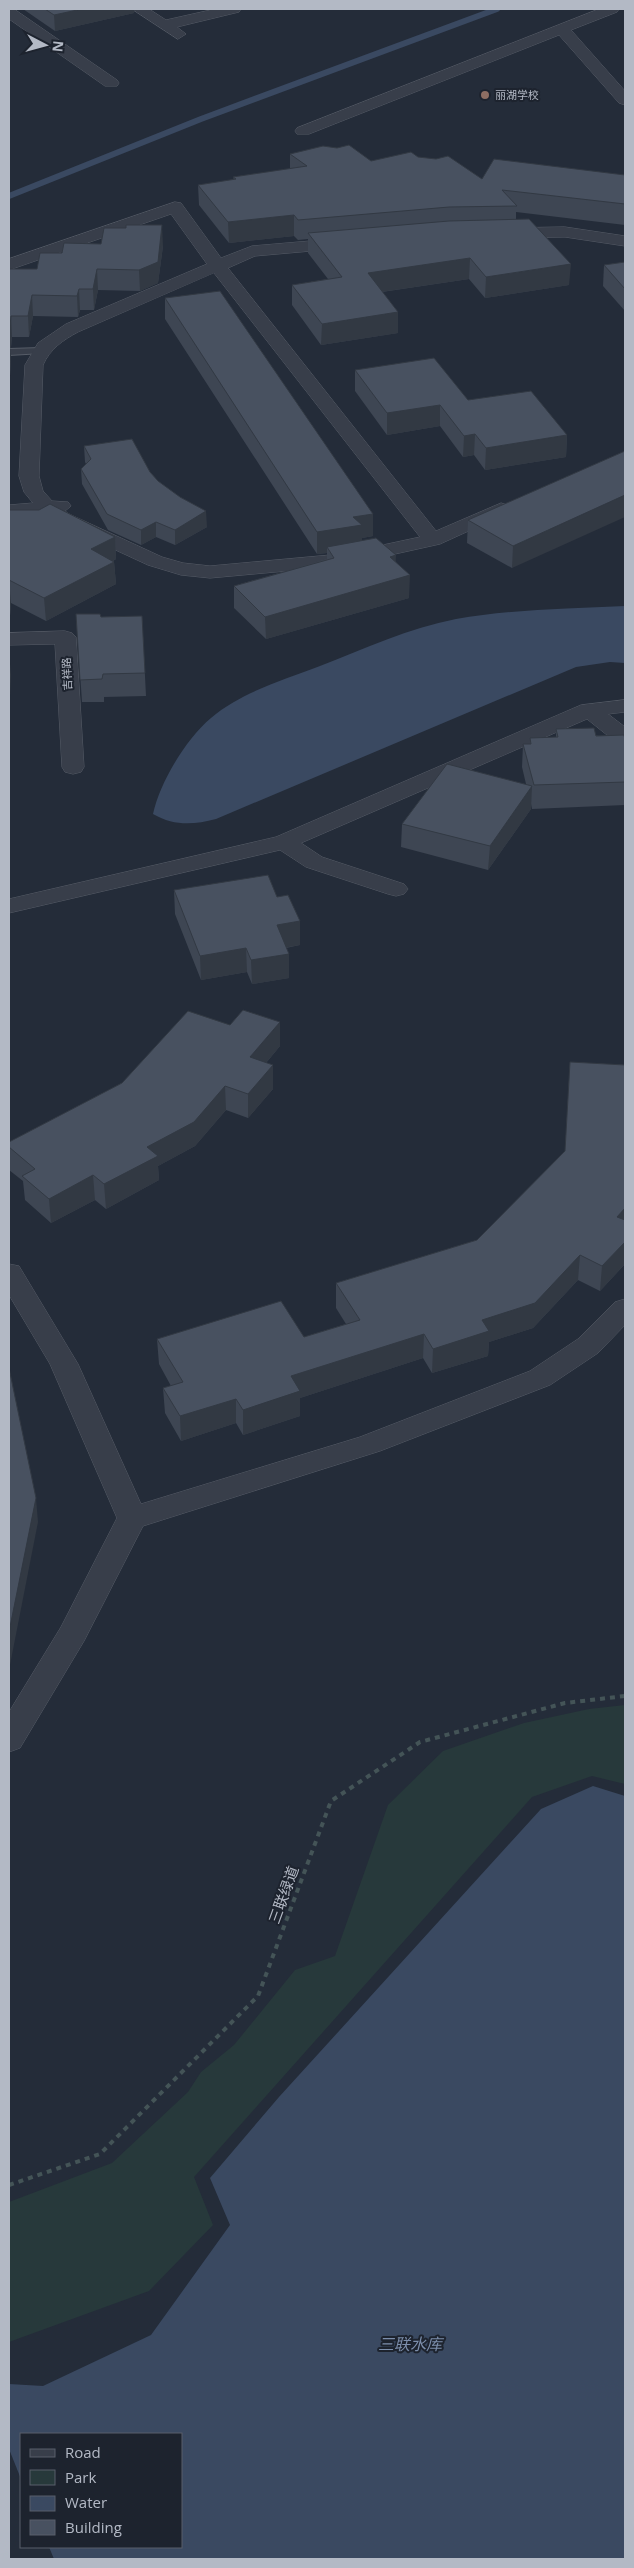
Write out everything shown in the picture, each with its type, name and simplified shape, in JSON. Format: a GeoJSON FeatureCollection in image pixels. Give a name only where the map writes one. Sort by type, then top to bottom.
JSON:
{"type":"FeatureCollection","features":[{"type":"Feature","properties":{"kind":"street"},"geometry":{"type":"LineString","coordinates":[[139,9],[181,36]]}},
{"type":"Feature","properties":{"kind":"street"},"geometry":{"type":"LineString","coordinates":[[164,25],[234,9]]}},
{"type":"Feature","properties":{"kind":"street"},"geometry":{"type":"LineString","coordinates":[[303,131],[612,9]]}},
{"type":"Feature","properties":{"kind":"street"},"geometry":{"type":"LineString","coordinates":[[9,12],[111,83]]}},
{"type":"Feature","properties":{"kind":"street"},"geometry":{"type":"LineString","coordinates":[[562,29],[625,100]]}},
{"type":"Feature","properties":{"kind":"street"},"geometry":{"type":"LineString","coordinates":[[9,265],[175,207],[217,265],[434,540]]}},
{"type":"Feature","properties":{"kind":"street"},"geometry":{"type":"LineString","coordinates":[[488,234],[565,232],[625,240]]}},
{"type":"Feature","properties":{"kind":"street"},"geometry":{"type":"LineString","coordinates":[[360,242],[252,251],[72,328],[54,339],[40,352],[34,365],[29,476],[34,492],[80,528],[181,569],[210,572],[341,560],[434,540],[521,500]]}},
{"type":"Feature","properties":{"kind":"street"},"geometry":{"type":"LineString","coordinates":[[9,511],[54,507]]}},
{"type":"Feature","properties":{"kind":"street","name":"吉祥路"},"geometry":{"type":"LineString","coordinates":[[9,639],[65,638],[73,767]]}},
{"type":"Feature","properties":{"kind":"street"},"geometry":{"type":"LineString","coordinates":[[9,906],[284,842],[589,710],[625,706]]}},
{"type":"Feature","properties":{"kind":"street"},"geometry":{"type":"LineString","coordinates":[[589,710],[625,738]]}},
{"type":"Feature","properties":{"kind":"street"},"geometry":{"type":"LineString","coordinates":[[284,842],[314,862],[396,889]]}},
{"type":"Feature","properties":{"kind":"street"},"geometry":{"type":"LineString","coordinates":[[9,1273],[64,1364],[132,1518]]}},
{"type":"Feature","properties":{"kind":"street"},"geometry":{"type":"LineString","coordinates":[[9,1739],[73,1633],[132,1518],[370,1444],[540,1378],[588,1346],[625,1308]]}},
{"type":"Feature","properties":{"kind":"lane"},"geometry":{"type":"LineString","coordinates":[[9,352],[40,352]]}},
{"type":"Feature","properties":{"kind":"path","name":"三联绿道"},"geometry":{"type":"LineString","coordinates":[[9,2185],[100,2154],[258,1996],[331,1801],[420,1742],[565,1703],[625,1696]]}},
{"type":"Feature","properties":{"kind":"green space"},"geometry":{"type":"Polygon","coordinates":[[[625,1705],[625,1784],[592,1776],[532,1797],[194,2177],[213,2225],[149,2291],[9,2342],[9,2202],[112,2163],[188,2092],[201,2072],[234,2045],[295,1970],[335,1956],[388,1805],[443,1751],[524,1723],[589,1709],[625,1705]]]}},
{"type":"Feature","properties":{"kind":"water"},"geometry":{"type":"Polygon","coordinates":[[[625,606],[625,663],[610,662],[576,667],[216,819],[184,823],[168,821],[153,814],[156,802],[168,775],[192,737],[211,718],[249,694],[387,640],[438,623],[498,613],[625,606]]]}},
{"type":"Feature","properties":{"kind":"water","name":"三联水库"},"geometry":{"type":"Polygon","coordinates":[[[593,1786],[625,1796],[625,2559],[54,2559],[49,2548],[182,2548],[182,2433],[20,2433],[20,2476],[9,2449],[9,2384],[43,2386],[151,2335],[230,2225],[210,2178],[279,2097],[541,1809],[593,1786]]]}},
{"type":"Feature","properties":{"kind":"building"},"geometry":{"type":"Polygon","coordinates":[[[45,9],[82,9],[54,15],[45,9]]]}},
{"type":"Feature","properties":{"kind":"building"},"geometry":{"type":"Polygon","coordinates":[[[349,145],[371,161],[411,152],[418,157],[436,159],[448,156],[482,179],[494,159],[625,175],[625,204],[502,190],[517,206],[449,207],[298,220],[294,215],[228,222],[198,185],[236,179],[233,177],[307,166],[290,154],[323,146],[337,148],[349,145]]]}},
{"type":"Feature","properties":{"kind":"building"},"geometry":{"type":"Polygon","coordinates":[[[529,219],[571,264],[486,277],[470,258],[368,273],[398,312],[322,324],[292,285],[342,277],[308,233],[449,221],[529,219]]]}},
{"type":"Feature","properties":{"kind":"building"},"geometry":{"type":"Polygon","coordinates":[[[126,225],[162,225],[158,262],[139,270],[97,269],[93,289],[79,289],[77,296],[32,295],[28,316],[11,316],[9,326],[9,269],[37,269],[40,253],[62,253],[64,243],[101,244],[104,228],[126,228],[126,225]]]}},
{"type":"Feature","properties":{"kind":"building"},"geometry":{"type":"Polygon","coordinates":[[[625,262],[625,289],[604,265],[625,262]]]}},
{"type":"Feature","properties":{"kind":"building"},"geometry":{"type":"Polygon","coordinates":[[[220,291],[373,514],[353,517],[362,525],[317,532],[165,298],[220,291]]]}},
{"type":"Feature","properties":{"kind":"building"},"geometry":{"type":"Polygon","coordinates":[[[434,358],[468,400],[531,391],[567,435],[486,448],[475,434],[464,436],[440,405],[387,413],[355,370],[434,358]]]}},
{"type":"Feature","properties":{"kind":"building"},"geometry":{"type":"Polygon","coordinates":[[[132,439],[150,472],[158,481],[180,497],[206,511],[175,530],[156,522],[141,530],[107,514],[81,469],[91,459],[84,446],[132,439]]]}},
{"type":"Feature","properties":{"kind":"building"},"geometry":{"type":"Polygon","coordinates":[[[625,451],[625,495],[513,546],[468,520],[625,451]]]}},
{"type":"Feature","properties":{"kind":"building"},"geometry":{"type":"Polygon","coordinates":[[[50,504],[115,537],[91,549],[114,562],[44,598],[9,580],[9,510],[39,510],[50,504]]]}},
{"type":"Feature","properties":{"kind":"building"},"geometry":{"type":"Polygon","coordinates":[[[376,538],[396,555],[390,557],[410,575],[265,617],[234,586],[334,558],[327,547],[376,538]]]}},
{"type":"Feature","properties":{"kind":"building"},"geometry":{"type":"Polygon","coordinates":[[[76,614],[100,614],[101,617],[142,616],[145,673],[103,674],[102,679],[80,680],[76,614]]]}},
{"type":"Feature","properties":{"kind":"building"},"geometry":{"type":"Polygon","coordinates":[[[594,728],[596,736],[624,735],[625,782],[534,785],[523,744],[531,744],[530,738],[558,737],[556,729],[594,728]]]}},
{"type":"Feature","properties":{"kind":"building"},"geometry":{"type":"Polygon","coordinates":[[[447,764],[532,786],[490,846],[402,824],[447,764]]]}},
{"type":"Feature","properties":{"kind":"building"},"geometry":{"type":"Polygon","coordinates":[[[268,875],[277,897],[288,895],[300,921],[277,925],[289,954],[251,960],[246,948],[200,956],[174,890],[268,875]]]}},
{"type":"Feature","properties":{"kind":"building"},"geometry":{"type":"Polygon","coordinates":[[[243,1010],[280,1022],[250,1057],[273,1065],[248,1094],[225,1086],[194,1122],[147,1147],[158,1156],[104,1184],[93,1175],[49,1199],[22,1176],[35,1169],[9,1147],[9,1142],[122,1083],[188,1011],[230,1025],[243,1010]]]}},
{"type":"Feature","properties":{"kind":"building"},"geometry":{"type":"Polygon","coordinates":[[[570,1062],[625,1065],[625,1208],[617,1217],[625,1220],[625,1242],[602,1266],[580,1255],[535,1303],[482,1320],[489,1331],[433,1349],[424,1334],[291,1376],[300,1391],[243,1410],[236,1399],[180,1416],[163,1388],[183,1382],[157,1339],[281,1301],[304,1337],[360,1320],[336,1283],[477,1240],[565,1151],[570,1062]]]}},
{"type":"Feature","properties":{"kind":"building"},"geometry":{"type":"Polygon","coordinates":[[[9,1368],[36,1498],[9,1632],[9,1368]]]}},
{"type":"Feature","properties":{"kind":"waterway"},"geometry":{"type":"LineString","coordinates":[[9,196],[201,119],[497,9]]}},
{"type":"Feature","properties":{"kind":"place","name":"丽湖学校"},"geometry":{"type":"Point","coordinates":[485,95]}}]}
